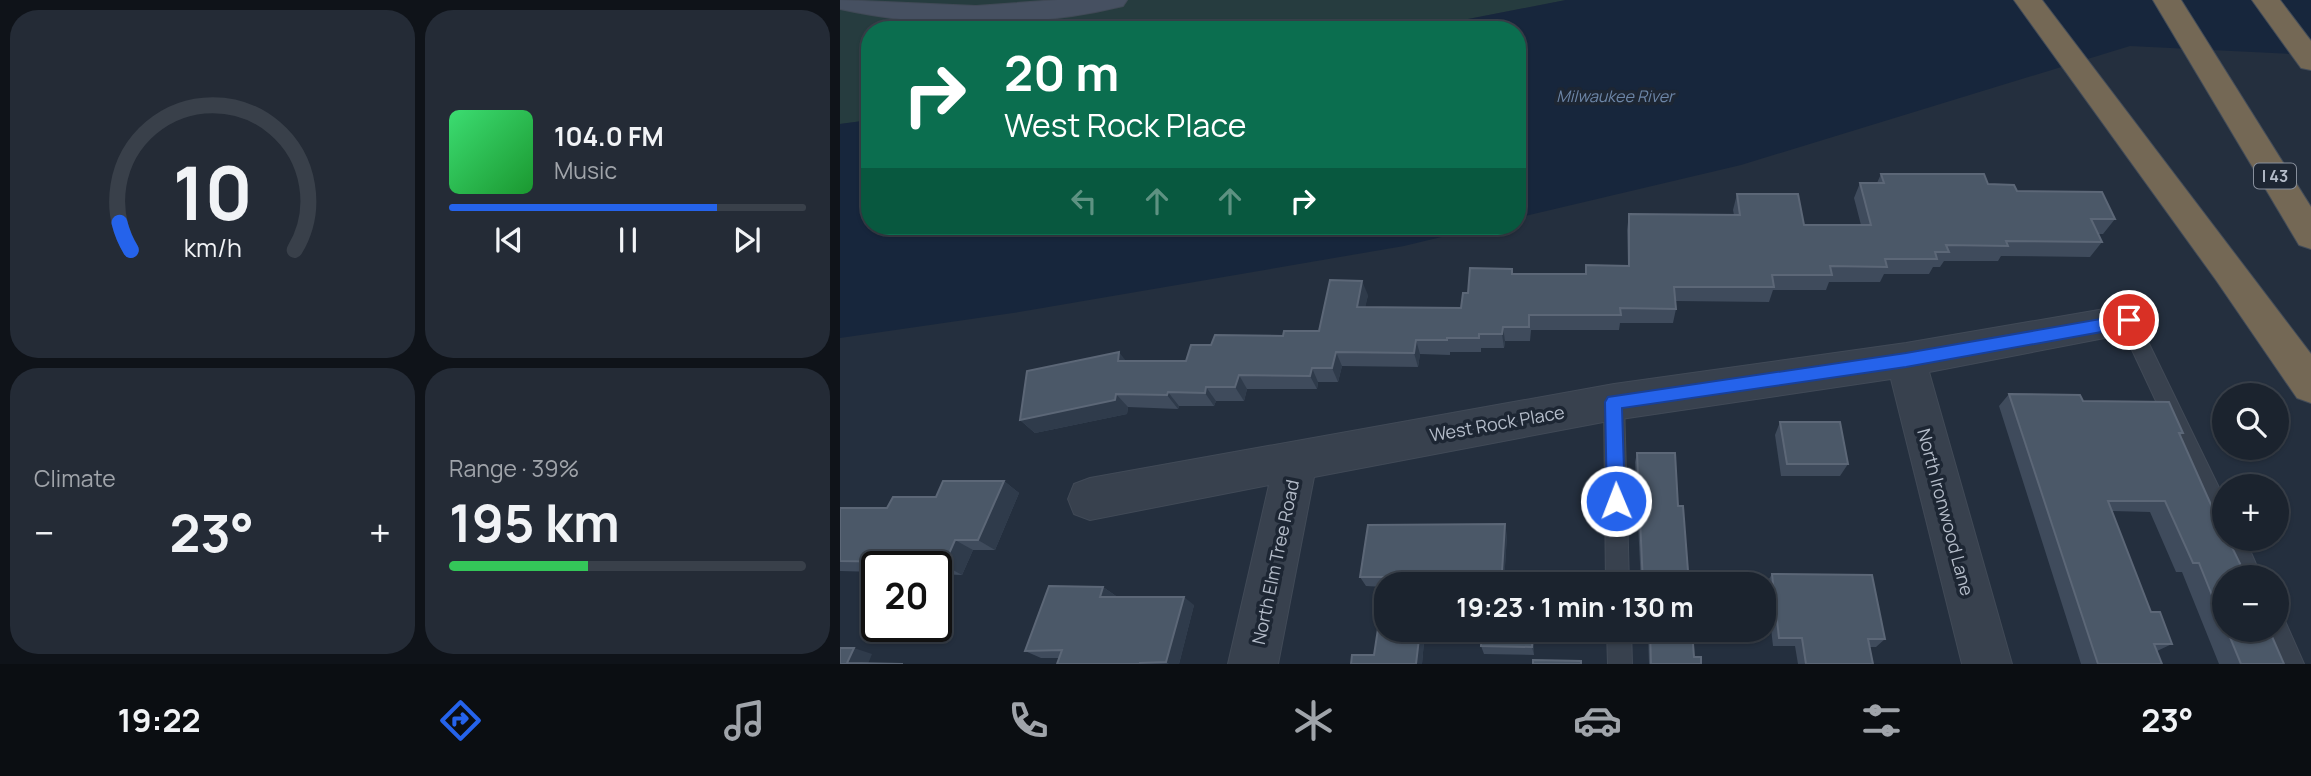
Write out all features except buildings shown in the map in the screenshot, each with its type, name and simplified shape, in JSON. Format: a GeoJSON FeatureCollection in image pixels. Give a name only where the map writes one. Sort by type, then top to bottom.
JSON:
{"type":"FeatureCollection","features":[{"type":"Feature","properties":{"kind":"highway"},"geometry":{"type":"LineString","coordinates":[[2028,0],[2229,270],[2311,386]]}},
{"type":"Feature","properties":{"kind":"highway","name":"I 43"},"geometry":{"type":"LineString","coordinates":[[2166,0],[2311,236]]}},
{"type":"Feature","properties":{"kind":"highway"},"geometry":{"type":"LineString","coordinates":[[2266,0],[2311,61]]}},
{"type":"Feature","properties":{"kind":"main road"},"geometry":{"type":"LineString","coordinates":[[840,1],[917,14],[1013,12],[1114,0]]}},
{"type":"Feature","properties":{"kind":"street","name":"West Rock Place"},"geometry":{"type":"LineString","coordinates":[[1090,499],[1614,402],[1906,360],[2129,320]]}},
{"type":"Feature","properties":{"kind":"street","name":"North Ironwood Lane"},"geometry":{"type":"LineString","coordinates":[[1906,360],[1987,664]]}},
{"type":"Feature","properties":{"kind":"street","name":"North Elm Tree Road"},"geometry":{"type":"LineString","coordinates":[[1253,664],[1296,460]]}},
{"type":"Feature","properties":{"kind":"lane"},"geometry":{"type":"LineString","coordinates":[[2129,320],[2212,496]]}},
{"type":"Feature","properties":{"kind":"lane"},"geometry":{"type":"LineString","coordinates":[[1614,402],[1618,572]]}},
{"type":"Feature","properties":{"kind":"lane"},"geometry":{"type":"LineString","coordinates":[[1619,642],[1620,664]]}},
{"type":"Feature","properties":{"kind":"lane"},"geometry":{"type":"LineString","coordinates":[[2282,642],[2292,664]]}},
{"type":"Feature","properties":{"kind":"green space"},"geometry":{"type":"Polygon","coordinates":[[[840,0],[1566,0],[1458,21],[861,21],[861,121],[840,124],[840,0]]]}},
{"type":"Feature","properties":{"kind":"water","name":"Milwaukee River"},"geometry":{"type":"Polygon","coordinates":[[[1566,0],[2311,0],[2311,55],[2130,46],[1741,165],[1526,216],[1526,21],[1458,21],[1566,0]]]}},
{"type":"Feature","properties":{"kind":"water"},"geometry":{"type":"Polygon","coordinates":[[[861,121],[861,235],[1450,235],[1404,246],[1019,312],[840,338],[840,124],[861,121]]]}},
{"type":"Feature","properties":{"kind":"route"},"geometry":{"type":"LineString","coordinates":[[1616,501],[1614,402],[1906,360],[2129,320]]}}]}
